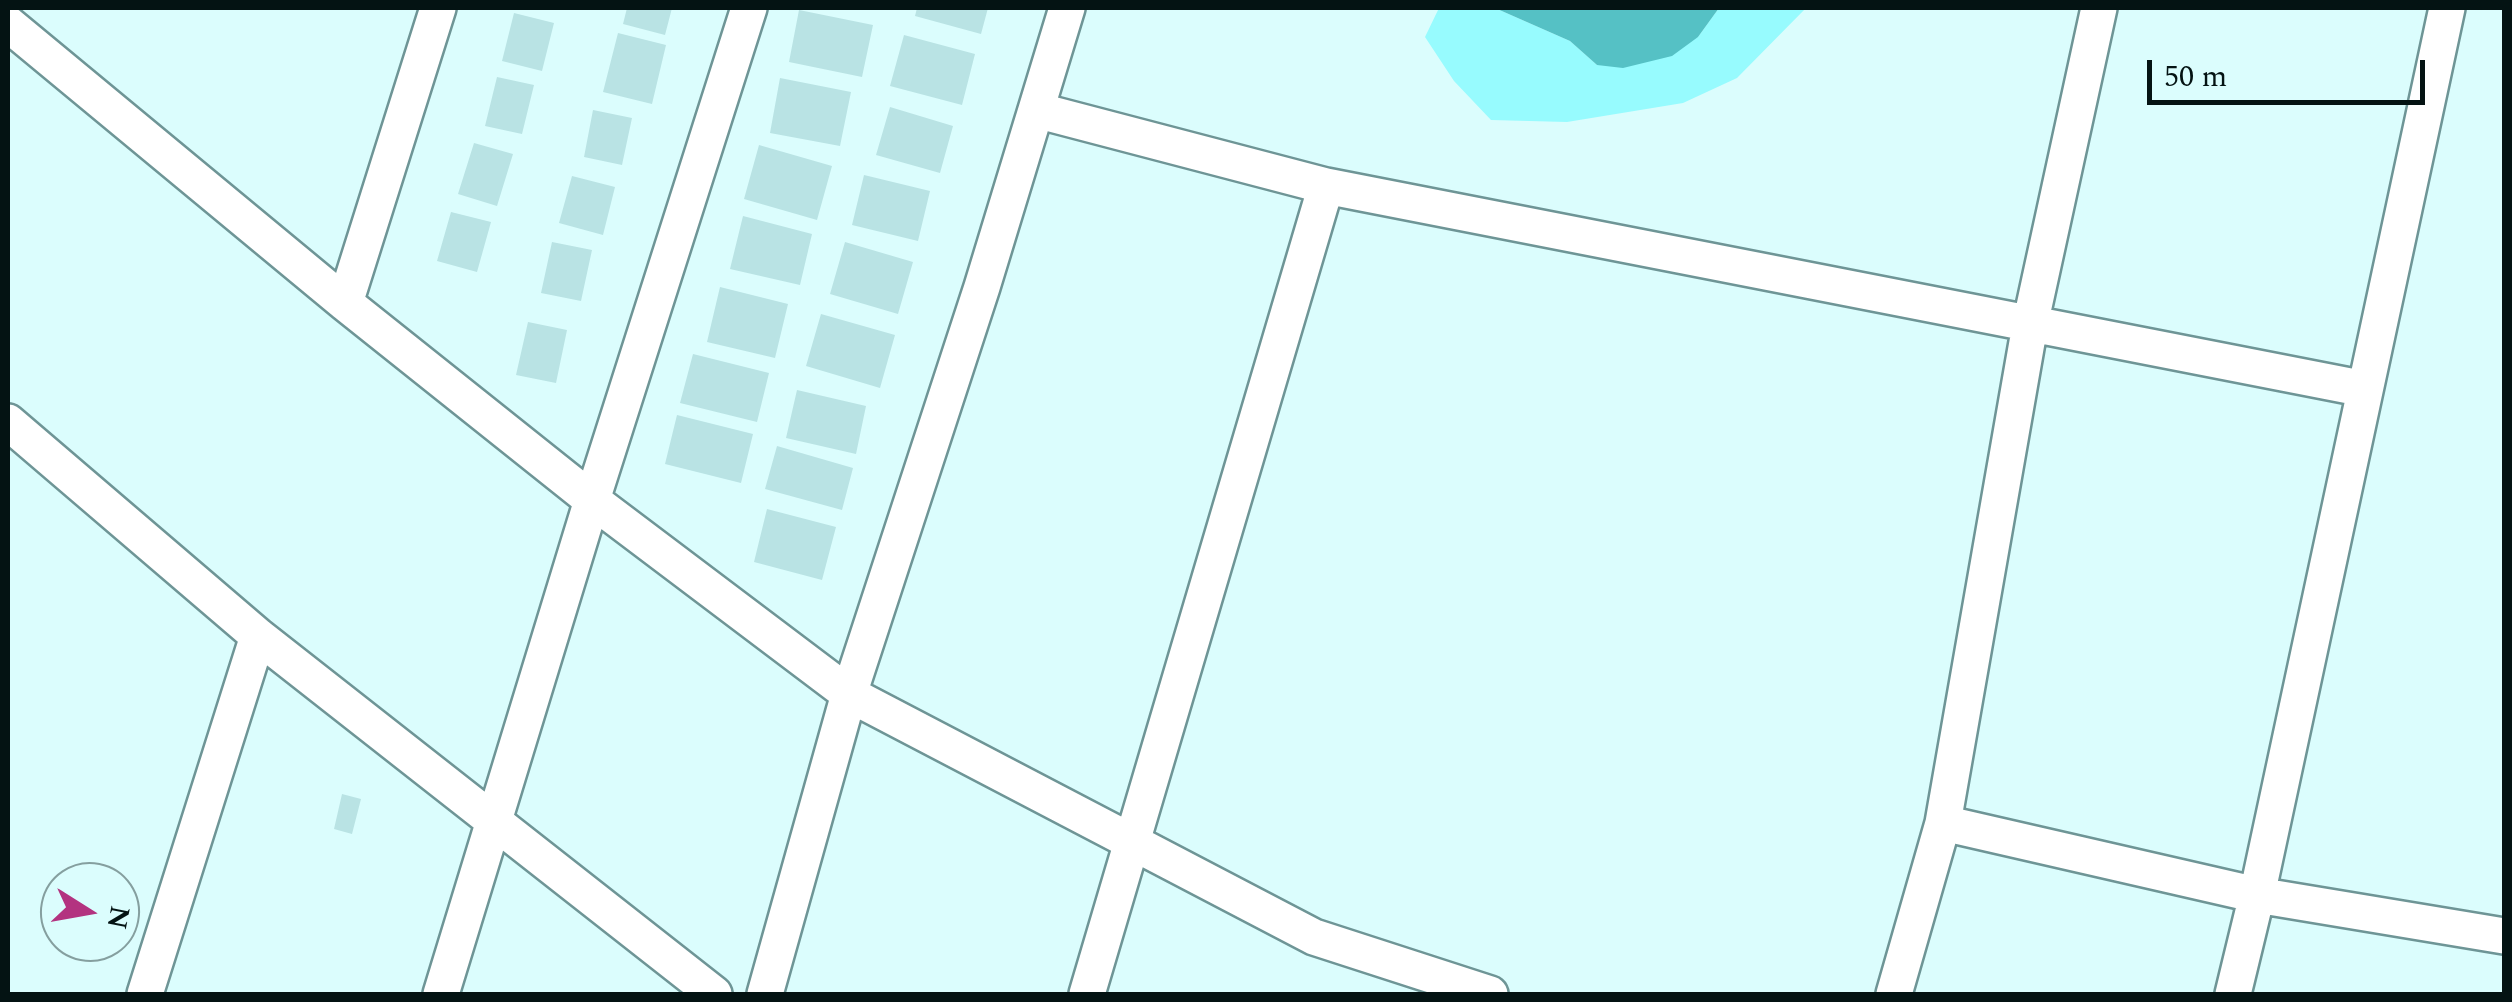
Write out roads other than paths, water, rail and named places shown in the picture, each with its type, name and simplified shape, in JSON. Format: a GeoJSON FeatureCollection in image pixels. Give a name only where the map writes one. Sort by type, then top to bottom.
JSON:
{"type":"FeatureCollection","features":[{"type":"Feature","properties":{"kind":"street"},"geometry":{"type":"LineString","coordinates":[[345,303],[438,8]]}},
{"type":"Feature","properties":{"kind":"street"},"geometry":{"type":"LineString","coordinates":[[441,994],[592,500],[750,8]]}},
{"type":"Feature","properties":{"kind":"street"},"geometry":{"type":"LineString","coordinates":[[764,994],[849,694],[1067,8]]}},
{"type":"Feature","properties":{"kind":"street"},"geometry":{"type":"LineString","coordinates":[[1894,994],[1943,823],[2030,325],[2099,8]]}},
{"type":"Feature","properties":{"kind":"street"},"geometry":{"type":"LineString","coordinates":[[2233,994],[2258,895],[2446,8]]}},
{"type":"Feature","properties":{"kind":"street"},"geometry":{"type":"LineString","coordinates":[[8,24],[345,303],[592,500],[849,694],[1314,937],[1490,994]]}},
{"type":"Feature","properties":{"kind":"street"},"geometry":{"type":"LineString","coordinates":[[1036,110],[1326,186],[2365,388]]}},
{"type":"Feature","properties":{"kind":"street"},"geometry":{"type":"LineString","coordinates":[[1087,994],[1326,186]]}},
{"type":"Feature","properties":{"kind":"street"},"geometry":{"type":"LineString","coordinates":[[8,422],[258,636],[714,994]]}},
{"type":"Feature","properties":{"kind":"street"},"geometry":{"type":"LineString","coordinates":[[145,994],[258,636]]}},
{"type":"Feature","properties":{"kind":"street"},"geometry":{"type":"LineString","coordinates":[[1943,823],[2258,895],[2504,936]]}}]}
